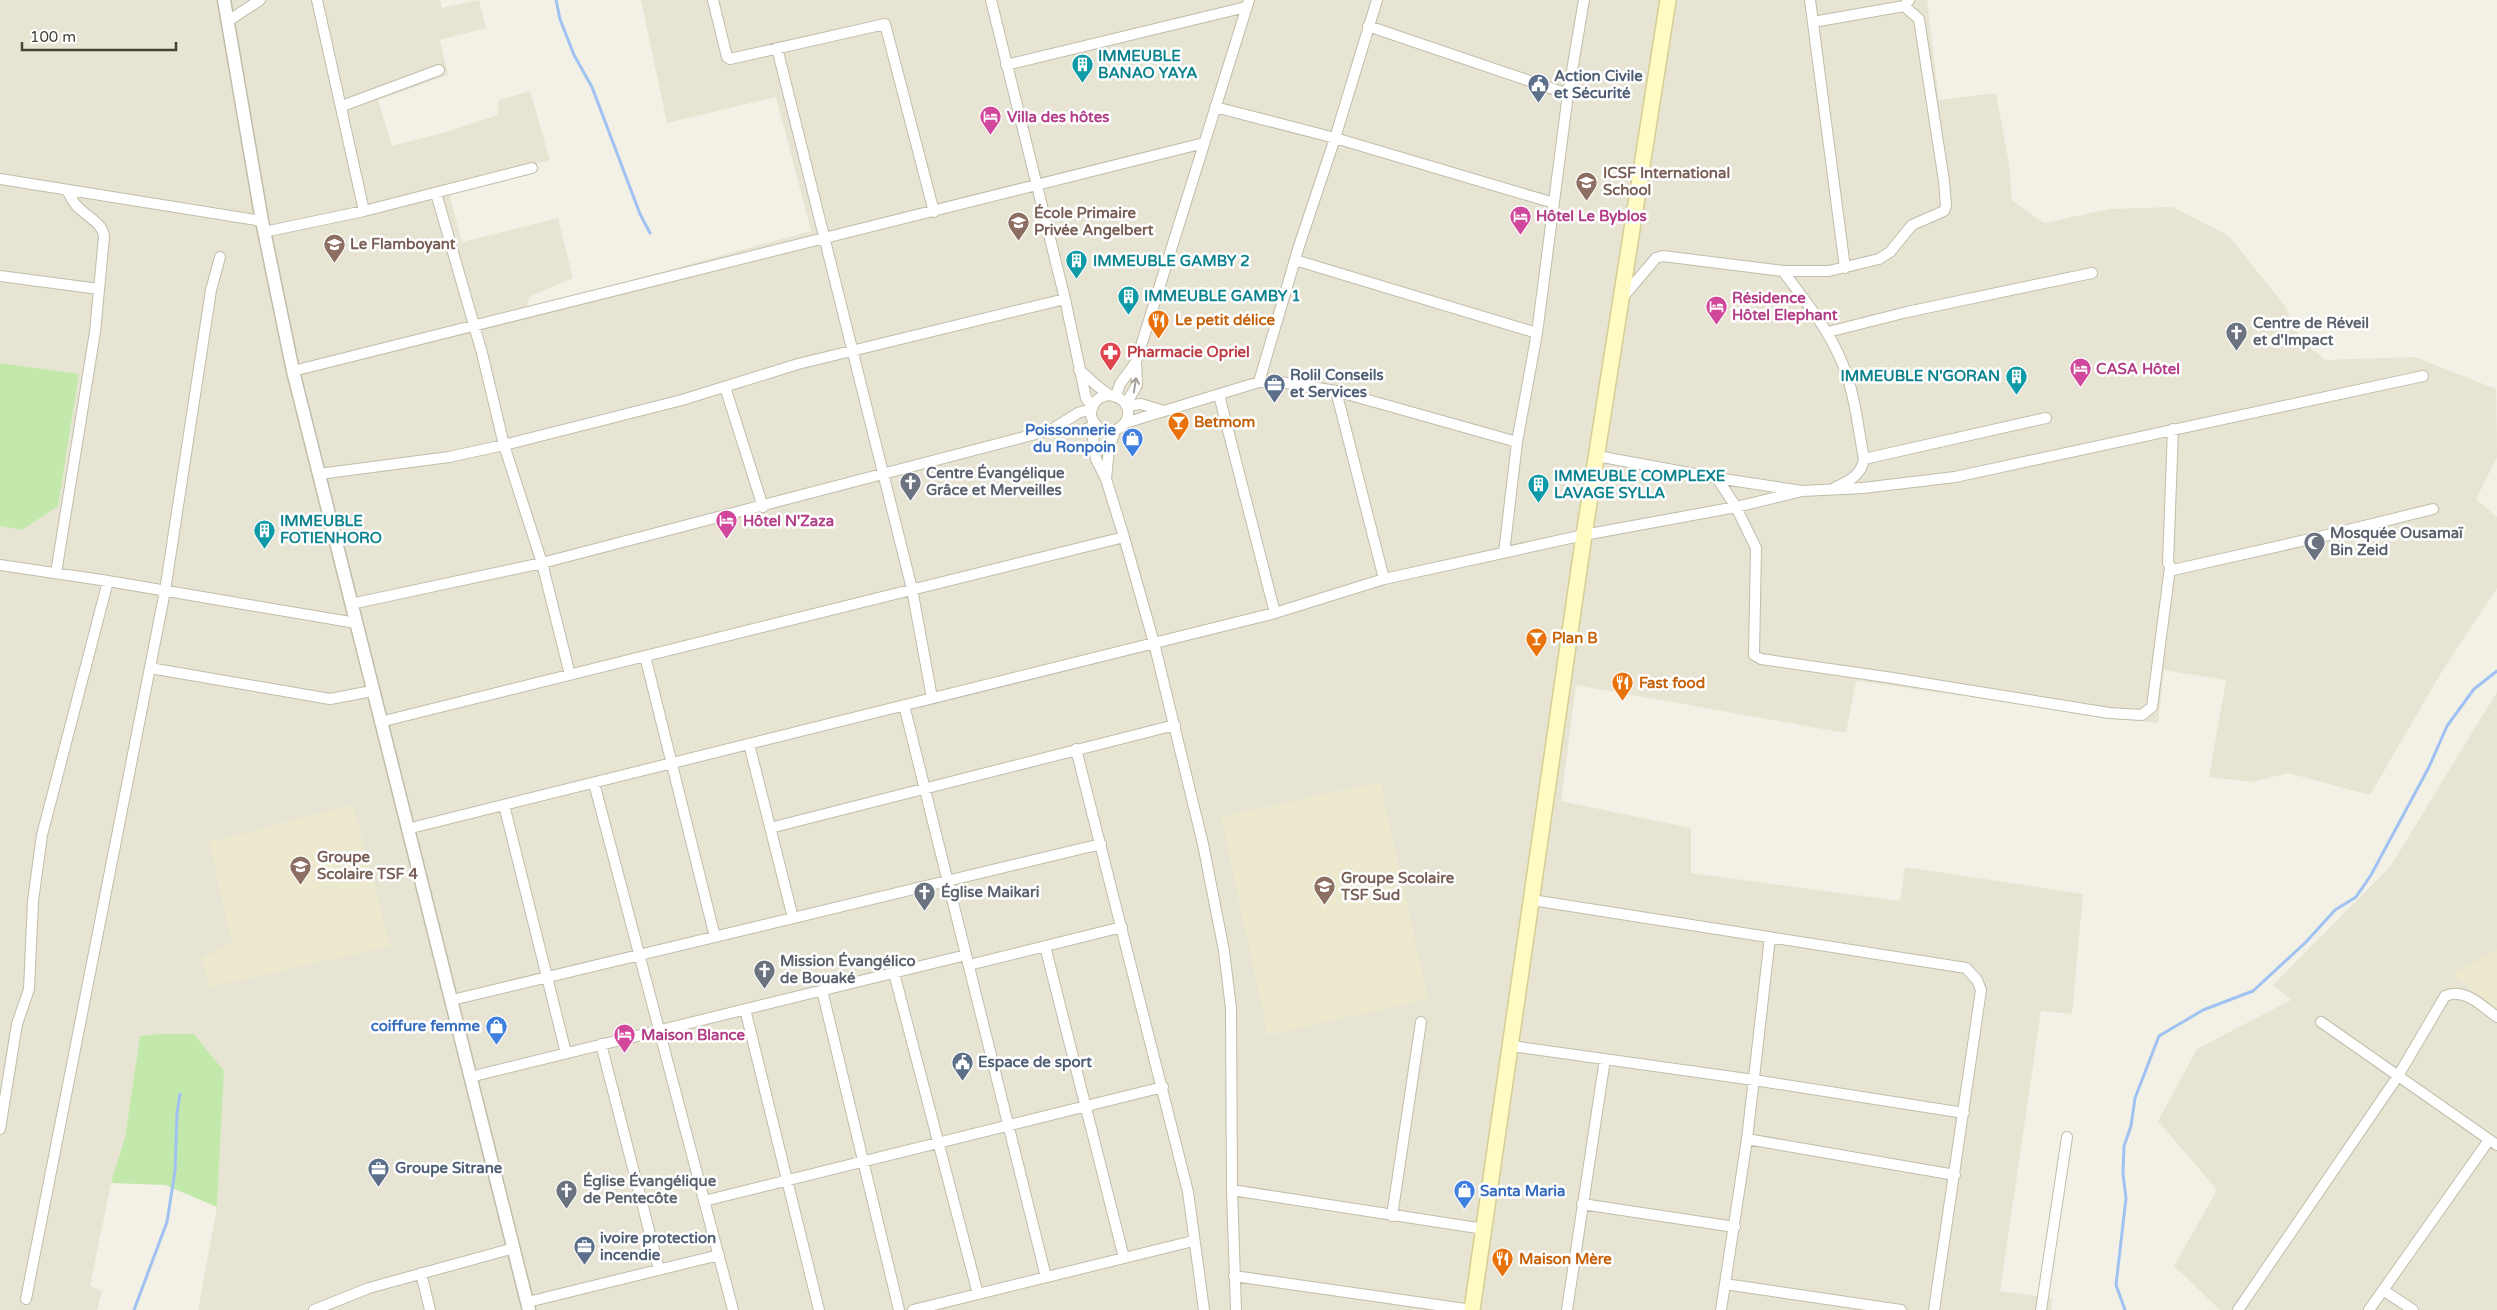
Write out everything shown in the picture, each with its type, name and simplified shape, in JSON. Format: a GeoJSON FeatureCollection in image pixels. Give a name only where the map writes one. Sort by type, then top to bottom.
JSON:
{"type":"FeatureCollection","features":[{"type":"Feature","properties":{"kind":"main road"},"geometry":{"type":"LineString","coordinates":[[1472,1310],[1512,1046],[1584,534],[1666,1]]}},
{"type":"Feature","properties":{"kind":"street"},"geometry":{"type":"LineString","coordinates":[[224,0],[263,227],[293,371],[407,830],[529,1306],[660,1269],[719,1256]]}},
{"type":"Feature","properties":{"kind":"street"},"geometry":{"type":"LineString","coordinates":[[228,21],[260,0]]}},
{"type":"Feature","properties":{"kind":"street"},"geometry":{"type":"LineString","coordinates":[[317,0],[364,211]]}},
{"type":"Feature","properties":{"kind":"street"},"geometry":{"type":"LineString","coordinates":[[713,0],[728,58],[730,59],[880,23],[885,24],[934,212]]}},
{"type":"Feature","properties":{"kind":"street"},"geometry":{"type":"LineString","coordinates":[[991,0],[1065,299],[1079,370],[1086,398],[1092,408]]}},
{"type":"Feature","properties":{"kind":"street"},"geometry":{"type":"LineString","coordinates":[[1259,382],[1295,260],[1377,0]]}},
{"type":"Feature","properties":{"kind":"street"},"geometry":{"type":"LineString","coordinates":[[1504,554],[1517,442],[1537,333],[1568,94],[1584,0]]}},
{"type":"Feature","properties":{"kind":"street"},"geometry":{"type":"LineString","coordinates":[[1810,0],[1845,268]]}},
{"type":"Feature","properties":{"kind":"street"},"geometry":{"type":"LineString","coordinates":[[1621,299],[1656,258],[1663,256],[1783,271],[1829,271],[1880,259],[1890,252],[1912,225],[1919,220],[1940,214],[1946,206],[1944,181],[1919,19],[1907,3],[1813,22]]}},
{"type":"Feature","properties":{"kind":"street"},"geometry":{"type":"LineString","coordinates":[[1006,65],[1248,4]]}},
{"type":"Feature","properties":{"kind":"street"},"geometry":{"type":"LineString","coordinates":[[1248,4],[1136,362],[1113,395],[1098,399],[1092,408],[1091,416],[1096,426],[1108,432],[1115,431],[1125,423],[1259,382],[1280,382],[1336,391],[1517,442]]}},
{"type":"Feature","properties":{"kind":"street"},"geometry":{"type":"LineString","coordinates":[[1368,26],[1568,94]]}},
{"type":"Feature","properties":{"kind":"street"},"geometry":{"type":"LineString","coordinates":[[777,48],[912,590],[932,698]]}},
{"type":"Feature","properties":{"kind":"street"},"geometry":{"type":"LineString","coordinates":[[342,106],[439,70]]}},
{"type":"Feature","properties":{"kind":"street"},"geometry":{"type":"LineString","coordinates":[[1215,107],[1335,138],[1554,203]]}},
{"type":"Feature","properties":{"kind":"street"},"geometry":{"type":"LineString","coordinates":[[293,371],[1204,143]]}},
{"type":"Feature","properties":{"kind":"street"},"geometry":{"type":"LineString","coordinates":[[0,179],[263,227],[364,211],[532,168]]}},
{"type":"Feature","properties":{"kind":"street"},"geometry":{"type":"LineString","coordinates":[[56,573],[94,332],[103,231],[76,206],[67,190]]}},
{"type":"Feature","properties":{"kind":"street"},"geometry":{"type":"LineString","coordinates":[[436,193],[474,326],[504,445],[542,563],[570,675]]}},
{"type":"Feature","properties":{"kind":"street"},"geometry":{"type":"LineString","coordinates":[[26,1299],[165,591],[211,290],[220,257]]}},
{"type":"Feature","properties":{"kind":"street"},"geometry":{"type":"LineString","coordinates":[[1295,260],[1537,333]]}},
{"type":"Feature","properties":{"kind":"street"},"geometry":{"type":"LineString","coordinates":[[1783,271],[1828,332],[1843,364],[1852,390],[1864,459],[1862,470],[1852,479],[1829,491]]}},
{"type":"Feature","properties":{"kind":"street"},"geometry":{"type":"LineString","coordinates":[[1828,332],[1907,312],[2092,273]]}},
{"type":"Feature","properties":{"kind":"street"},"geometry":{"type":"LineString","coordinates":[[0,276],[99,289]]}},
{"type":"Feature","properties":{"kind":"street"},"geometry":{"type":"LineString","coordinates":[[319,474],[449,457],[504,445],[725,387],[798,364],[1065,299]]}},
{"type":"Feature","properties":{"kind":"street"},"geometry":{"type":"LineString","coordinates":[[1125,423],[1128,417],[1126,405],[1137,385],[1136,362]]}},
{"type":"Feature","properties":{"kind":"street"},"geometry":{"type":"LineString","coordinates":[[1079,370],[1126,405],[1141,404],[1164,412]]}},
{"type":"Feature","properties":{"kind":"street"},"geometry":{"type":"LineString","coordinates":[[1597,456],[1802,491],[1829,491],[1955,477],[2423,376]]}},
{"type":"Feature","properties":{"kind":"street"},"geometry":{"type":"LineString","coordinates":[[725,387],[763,506]]}},
{"type":"Feature","properties":{"kind":"street"},"geometry":{"type":"LineString","coordinates":[[1336,391],[1384,579]]}},
{"type":"Feature","properties":{"kind":"street"},"geometry":{"type":"LineString","coordinates":[[1219,395],[1274,613]]}},
{"type":"Feature","properties":{"kind":"street"},"geometry":{"type":"LineString","coordinates":[[1051,430],[1078,413],[1092,408]]}},
{"type":"Feature","properties":{"kind":"street"},"geometry":{"type":"LineString","coordinates":[[1864,459],[2046,418]]}},
{"type":"Feature","properties":{"kind":"street"},"geometry":{"type":"LineString","coordinates":[[351,604],[542,563],[1051,430],[1082,431],[1096,426]]}},
{"type":"Feature","properties":{"kind":"street"},"geometry":{"type":"LineString","coordinates":[[1096,426],[1093,440],[1096,459],[1106,479],[1154,643],[1203,844],[1224,952],[1231,1008],[1232,1190],[1236,1310]]}},
{"type":"Feature","properties":{"kind":"street"},"geometry":{"type":"LineString","coordinates":[[1717,478],[1736,507],[1756,548],[1757,604],[1753,646],[1754,655],[1761,660],[1886,677],[2109,713],[2142,715],[2149,712],[2152,707],[2170,567],[2173,429]]}},
{"type":"Feature","properties":{"kind":"street"},"geometry":{"type":"LineString","coordinates":[[1106,479],[1109,448],[1115,431]]}},
{"type":"Feature","properties":{"kind":"street"},"geometry":{"type":"LineString","coordinates":[[407,830],[1274,613],[1384,579],[1504,554],[1584,534],[1736,507],[1802,491]]}},
{"type":"Feature","properties":{"kind":"street"},"geometry":{"type":"LineString","coordinates":[[2170,567],[2174,570],[2434,509]]}},
{"type":"Feature","properties":{"kind":"street"},"geometry":{"type":"LineString","coordinates":[[380,722],[1124,537]]}},
{"type":"Feature","properties":{"kind":"street"},"geometry":{"type":"LineString","coordinates":[[0,565],[108,581],[356,623]]}},
{"type":"Feature","properties":{"kind":"street"},"geometry":{"type":"LineString","coordinates":[[0,1130],[17,1024],[29,989],[33,901],[42,835],[108,581]]}},
{"type":"Feature","properties":{"kind":"street"},"geometry":{"type":"LineString","coordinates":[[645,656],[715,937]]}},
{"type":"Feature","properties":{"kind":"street"},"geometry":{"type":"LineString","coordinates":[[150,668],[330,699],[372,691]]}},
{"type":"Feature","properties":{"kind":"street"},"geometry":{"type":"LineString","coordinates":[[904,706],[1046,1277]]}},
{"type":"Feature","properties":{"kind":"street"},"geometry":{"type":"LineString","coordinates":[[770,828],[1175,725]]}},
{"type":"Feature","properties":{"kind":"street"},"geometry":{"type":"LineString","coordinates":[[749,744],[793,918]]}},
{"type":"Feature","properties":{"kind":"street"},"geometry":{"type":"LineString","coordinates":[[1076,749],[1188,1192],[1193,1241],[1204,1310]]}},
{"type":"Feature","properties":{"kind":"street"},"geometry":{"type":"LineString","coordinates":[[594,783],[733,1310]]}},
{"type":"Feature","properties":{"kind":"street"},"geometry":{"type":"LineString","coordinates":[[504,805],[566,1053]]}},
{"type":"Feature","properties":{"kind":"street"},"geometry":{"type":"LineString","coordinates":[[452,1000],[1101,844]]}},
{"type":"Feature","properties":{"kind":"street"},"geometry":{"type":"LineString","coordinates":[[1532,900],[1966,968],[1977,980],[1981,990],[1934,1310]]}},
{"type":"Feature","properties":{"kind":"street"},"geometry":{"type":"LineString","coordinates":[[470,1077],[894,973],[1045,946],[1122,927]]}},
{"type":"Feature","properties":{"kind":"street"},"geometry":{"type":"LineString","coordinates":[[1721,1310],[1747,1139],[1770,937]]}},
{"type":"Feature","properties":{"kind":"street"},"geometry":{"type":"LineString","coordinates":[[1045,946],[1124,1258]]}},
{"type":"Feature","properties":{"kind":"street"},"geometry":{"type":"LineString","coordinates":[[894,973],[978,1294]]}},
{"type":"Feature","properties":{"kind":"street"},"geometry":{"type":"LineString","coordinates":[[822,990],[898,1310]]}},
{"type":"Feature","properties":{"kind":"street"},"geometry":{"type":"LineString","coordinates":[[2238,1310],[2398,1076],[2445,996],[2459,993],[2471,998],[2497,1017]]}},
{"type":"Feature","properties":{"kind":"street"},"geometry":{"type":"LineString","coordinates":[[745,1009],[819,1310]]}},
{"type":"Feature","properties":{"kind":"street"},"geometry":{"type":"LineString","coordinates":[[1392,1216],[1421,1022]]}},
{"type":"Feature","properties":{"kind":"street"},"geometry":{"type":"LineString","coordinates":[[2321,1022],[2493,1143],[2369,1310]]}},
{"type":"Feature","properties":{"kind":"street"},"geometry":{"type":"LineString","coordinates":[[601,1044],[660,1269]]}},
{"type":"Feature","properties":{"kind":"street"},"geometry":{"type":"LineString","coordinates":[[1512,1046],[1754,1080],[1964,1113]]}},
{"type":"Feature","properties":{"kind":"street"},"geometry":{"type":"LineString","coordinates":[[1567,1310],[1605,1059]]}},
{"type":"Feature","properties":{"kind":"street"},"geometry":{"type":"LineString","coordinates":[[704,1201],[1162,1087]]}},
{"type":"Feature","properties":{"kind":"street"},"geometry":{"type":"LineString","coordinates":[[2041,1310],[2068,1137]]}},
{"type":"Feature","properties":{"kind":"street"},"geometry":{"type":"LineString","coordinates":[[1747,1139],[1955,1175]]}},
{"type":"Feature","properties":{"kind":"street"},"geometry":{"type":"LineString","coordinates":[[1232,1190],[1392,1216],[1484,1228]]}},
{"type":"Feature","properties":{"kind":"street"},"geometry":{"type":"LineString","coordinates":[[1582,1204],[1735,1227]]}},
{"type":"Feature","properties":{"kind":"street"},"geometry":{"type":"LineString","coordinates":[[913,1310],[1193,1241]]}},
{"type":"Feature","properties":{"kind":"street"},"geometry":{"type":"LineString","coordinates":[[318,1310],[369,1288],[514,1248]]}},
{"type":"Feature","properties":{"kind":"street"},"geometry":{"type":"LineString","coordinates":[[422,1274],[430,1310]]}},
{"type":"Feature","properties":{"kind":"street"},"geometry":{"type":"LineString","coordinates":[[1234,1276],[1472,1310]]}},
{"type":"Feature","properties":{"kind":"street"},"geometry":{"type":"LineString","coordinates":[[1726,1284],[1901,1310]]}},
{"type":"Feature","properties":{"kind":"street"},"geometry":{"type":"LineString","coordinates":[[2383,1290],[2413,1310]]}},
{"type":"Feature","properties":{"kind":"shaded area"},"geometry":{"type":"Polygon","coordinates":[[[0,0],[440,0],[442,8],[479,0],[486,28],[440,40],[448,75],[378,100],[392,146],[446,132],[498,115],[499,100],[530,91],[550,160],[447,186],[462,242],[558,218],[573,278],[529,297],[526,309],[811,231],[776,97],[667,123],[641,0],[1927,0],[1939,100],[1996,93],[2009,164],[2012,200],[2044,223],[2110,209],[2173,207],[2229,236],[2285,306],[2301,340],[2325,360],[2415,357],[2496,389],[2497,457],[2476,499],[2497,517],[2497,588],[2441,673],[2370,795],[2288,773],[2253,782],[2209,777],[2226,680],[2164,670],[2158,723],[1856,681],[1846,733],[1576,685],[1561,801],[1691,828],[1691,873],[1900,901],[1905,867],[2083,894],[2072,1014],[2041,1011],[2000,1291],[2053,1298],[2051,1310],[198,1310],[217,1207],[224,1071],[194,1034],[157,1034],[140,1036],[125,1137],[111,1183],[90,1286],[102,1291],[97,1310],[0,1310],[0,526],[22,530],[58,506],[79,374],[0,363],[0,0]]]}},
{"type":"Feature","properties":{"kind":"shaded area"},"geometry":{"type":"Polygon","coordinates":[[[2497,692],[2497,1310],[2220,1310],[2174,1266],[2217,1190],[2158,1121],[2197,1049],[2291,1000],[2273,985],[2390,867],[2497,692]]]}},
{"type":"Feature","properties":{"kind":"shaded area"},"geometry":{"type":"Polygon","coordinates":[[[1380,782],[1428,999],[1268,1035],[1221,817],[1380,782]]]}},
{"type":"Feature","properties":{"kind":"shaded area"},"geometry":{"type":"Polygon","coordinates":[[[353,805],[390,946],[210,987],[202,959],[232,942],[209,842],[353,805]]]}},
{"type":"Feature","properties":{"kind":"shaded area"},"geometry":{"type":"Polygon","coordinates":[[[2497,950],[2497,1008],[2452,974],[2497,950]]]}},
{"type":"Feature","properties":{"kind":"green space"},"geometry":{"type":"Polygon","coordinates":[[[0,363],[79,374],[58,506],[22,530],[0,526],[0,363]]]}},
{"type":"Feature","properties":{"kind":"green space"},"geometry":{"type":"Polygon","coordinates":[[[194,1034],[224,1071],[217,1207],[165,1185],[111,1183],[125,1137],[140,1036],[194,1034]]]}},
{"type":"Feature","properties":{"kind":"waterway"},"geometry":{"type":"LineString","coordinates":[[556,0],[560,19],[574,55],[592,87],[640,214],[650,233]]}},
{"type":"Feature","properties":{"kind":"waterway"},"geometry":{"type":"LineString","coordinates":[[2125,1310],[2116,1285],[2126,1198],[2123,1174],[2124,1146],[2131,1126],[2135,1098],[2159,1036],[2203,1010],[2253,991],[2306,942],[2335,910],[2356,897],[2371,875],[2429,767],[2447,726],[2474,689],[2497,671]]}},
{"type":"Feature","properties":{"kind":"waterway"},"geometry":{"type":"LineString","coordinates":[[134,1310],[167,1222],[175,1171],[177,1114],[180,1094]]}},
{"type":"Feature","properties":{"kind":"place","name":"IMMEUBLE BANAO YAYA"},"geometry":{"type":"Point","coordinates":[1082,84]}},
{"type":"Feature","properties":{"kind":"place","name":"Action Civile et Sécurité"},"geometry":{"type":"Point","coordinates":[1538,104]}},
{"type":"Feature","properties":{"kind":"place","name":"Villa des hôtes"},"geometry":{"type":"Point","coordinates":[991,136]}},
{"type":"Feature","properties":{"kind":"place","name":"ICSF International School"},"geometry":{"type":"Point","coordinates":[1587,201]}},
{"type":"Feature","properties":{"kind":"place","name":"Hôtel Le Byblos"},"geometry":{"type":"Point","coordinates":[1520,235]}},
{"type":"Feature","properties":{"kind":"place","name":"École Primaire Privée Angelbert"},"geometry":{"type":"Point","coordinates":[1018,241]}},
{"type":"Feature","properties":{"kind":"place","name":"Le Flamboyant"},"geometry":{"type":"Point","coordinates":[334,263]}},
{"type":"Feature","properties":{"kind":"place","name":"IMMEUBLE GAMBY 2"},"geometry":{"type":"Point","coordinates":[1077,280]}},
{"type":"Feature","properties":{"kind":"place","name":"IMMEUBLE GAMBY 1"},"geometry":{"type":"Point","coordinates":[1128,315]}},
{"type":"Feature","properties":{"kind":"place","name":"Résidence Hôtel Elephant"},"geometry":{"type":"Point","coordinates":[1716,326]}},
{"type":"Feature","properties":{"kind":"place","name":"Le petit délice"},"geometry":{"type":"Point","coordinates":[1159,339]}},
{"type":"Feature","properties":{"kind":"place","name":"Centre de Réveil et d'Impact"},"geometry":{"type":"Point","coordinates":[2237,351]}},
{"type":"Feature","properties":{"kind":"place","name":"Pharmacie Opriel"},"geometry":{"type":"Point","coordinates":[1111,371]}},
{"type":"Feature","properties":{"kind":"place","name":"CASA Hôtel"},"geometry":{"type":"Point","coordinates":[2080,388]}},
{"type":"Feature","properties":{"kind":"place","name":"IMMEUBLE N'GORAN"},"geometry":{"type":"Point","coordinates":[2016,395]}},
{"type":"Feature","properties":{"kind":"place","name":"Rolil Conseils et Services"},"geometry":{"type":"Point","coordinates":[1274,403]}},
{"type":"Feature","properties":{"kind":"place","name":"Betmom"},"geometry":{"type":"Point","coordinates":[1178,441]}},
{"type":"Feature","properties":{"kind":"place","name":"Poissonnerie du Ronpoin"},"geometry":{"type":"Point","coordinates":[1132,458]}},
{"type":"Feature","properties":{"kind":"place","name":"Centre Évangélique Grâce et Merveilles"},"geometry":{"type":"Point","coordinates":[910,501]}},
{"type":"Feature","properties":{"kind":"place","name":"IMMEUBLE COMPLEXE LAVAGE SYLLA"},"geometry":{"type":"Point","coordinates":[1538,504]}},
{"type":"Feature","properties":{"kind":"place","name":"Hôtel N'Zaza"},"geometry":{"type":"Point","coordinates":[727,540]}},
{"type":"Feature","properties":{"kind":"place","name":"IMMEUBLE FOTIENHORO"},"geometry":{"type":"Point","coordinates":[264,549]}},
{"type":"Feature","properties":{"kind":"place","name":"Mosquée Ousamaï Bin Zeid"},"geometry":{"type":"Point","coordinates":[2314,561]}},
{"type":"Feature","properties":{"kind":"place","name":"Plan B"},"geometry":{"type":"Point","coordinates":[1536,657]}},
{"type":"Feature","properties":{"kind":"place","name":"Fast food"},"geometry":{"type":"Point","coordinates":[1623,702]}},
{"type":"Feature","properties":{"kind":"place","name":"Groupe Scolaire TSF 4"},"geometry":{"type":"Point","coordinates":[301,885]}},
{"type":"Feature","properties":{"kind":"place","name":"Groupe Scolaire TSF Sud"},"geometry":{"type":"Point","coordinates":[1325,906]}},
{"type":"Feature","properties":{"kind":"place","name":"Église Maikari"},"geometry":{"type":"Point","coordinates":[925,911]}},
{"type":"Feature","properties":{"kind":"place","name":"Mission Évangélico de Bouaké"},"geometry":{"type":"Point","coordinates":[764,989]}},
{"type":"Feature","properties":{"kind":"place","name":"coiffure femme"},"geometry":{"type":"Point","coordinates":[496,1045]}},
{"type":"Feature","properties":{"kind":"place","name":"Maison Blance"},"geometry":{"type":"Point","coordinates":[625,1054]}},
{"type":"Feature","properties":{"kind":"place","name":"Espace de sport"},"geometry":{"type":"Point","coordinates":[962,1081]}},
{"type":"Feature","properties":{"kind":"place","name":"Groupe Sitrane"},"geometry":{"type":"Point","coordinates":[379,1187]}},
{"type":"Feature","properties":{"kind":"place","name":"Église Évangélique de Pentecôte"},"geometry":{"type":"Point","coordinates":[567,1209]}},
{"type":"Feature","properties":{"kind":"place","name":"Santa Maria"},"geometry":{"type":"Point","coordinates":[1464,1210]}},
{"type":"Feature","properties":{"kind":"place","name":"ivoire protection incendie"},"geometry":{"type":"Point","coordinates":[584,1266]}},
{"type":"Feature","properties":{"kind":"place","name":"Maison Mère"},"geometry":{"type":"Point","coordinates":[1503,1278]}}]}
